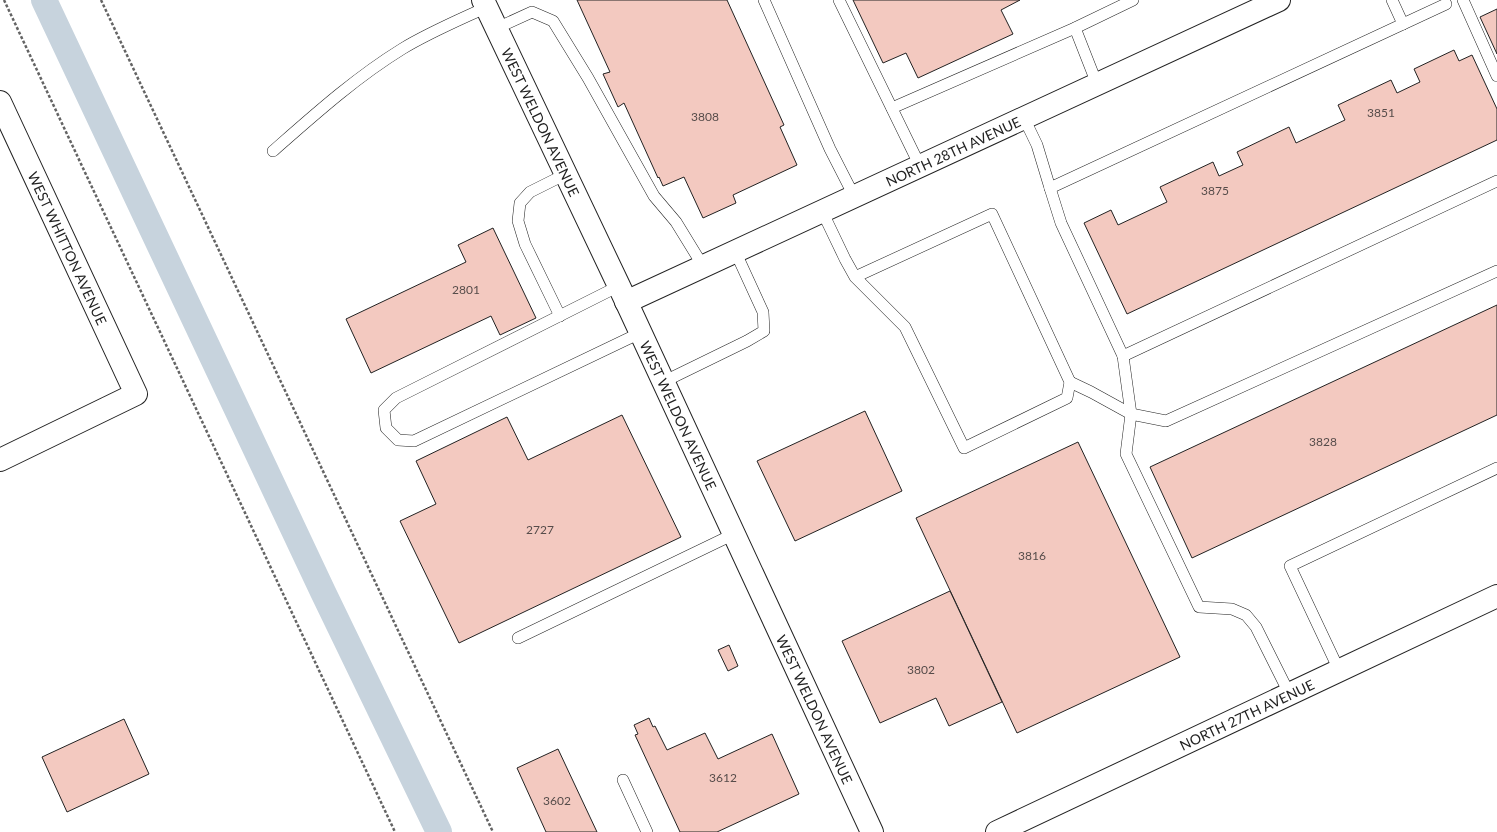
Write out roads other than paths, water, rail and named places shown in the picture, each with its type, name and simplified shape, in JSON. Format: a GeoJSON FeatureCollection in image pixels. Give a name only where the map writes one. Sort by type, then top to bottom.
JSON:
{"type":"FeatureCollection","features":[{"type":"Feature","properties":{"kind":"street","name":"NORTH 28TH AVENUE"},"geometry":{"type":"LineString","coordinates":[[622,294],[703,266],[1097,84],[1266,3]]}},
{"type":"Feature","properties":{"kind":"street","name":"WEST WELDON AVENUE"},"geometry":{"type":"LineString","coordinates":[[485,4],[566,174],[872,832]]}},
{"type":"Feature","properties":{"kind":"street","name":"WEST WHITTON AVENUE"},"geometry":{"type":"LineString","coordinates":[[0,102],[136,394],[0,460]]}},
{"type":"Feature","properties":{"kind":"street","name":"NORTH 27TH AVENUE"},"geometry":{"type":"LineString","coordinates":[[997,832],[1339,670],[1360,662],[1497,596]]}},
{"type":"Feature","properties":{"kind":"lane"},"geometry":{"type":"LineString","coordinates":[[764,0],[830,149],[854,196]]}},
{"type":"Feature","properties":{"kind":"lane"},"geometry":{"type":"LineString","coordinates":[[839,0],[920,166]]}},
{"type":"Feature","properties":{"kind":"lane"},"geometry":{"type":"LineString","coordinates":[[892,108],[1075,28],[1133,0]]}},
{"type":"Feature","properties":{"kind":"lane"},"geometry":{"type":"LineString","coordinates":[[1392,0],[1403,24]]}},
{"type":"Feature","properties":{"kind":"lane"},"geometry":{"type":"LineString","coordinates":[[1463,0],[1497,76]]}},
{"type":"Feature","properties":{"kind":"lane"},"geometry":{"type":"LineString","coordinates":[[273,151],[336,95],[403,49],[485,4]]}},
{"type":"Feature","properties":{"kind":"lane"},"geometry":{"type":"LineString","coordinates":[[1050,188],[1446,4]]}},
{"type":"Feature","properties":{"kind":"lane"},"geometry":{"type":"LineString","coordinates":[[497,28],[532,12],[553,21],[588,78],[654,196],[676,222],[703,266]]}},
{"type":"Feature","properties":{"kind":"lane"},"geometry":{"type":"LineString","coordinates":[[1075,28],[1097,84]]}},
{"type":"Feature","properties":{"kind":"lane"},"geometry":{"type":"LineString","coordinates":[[1024,118],[1037,145],[1061,223],[1123,356],[1131,414],[1126,454],[1199,607],[1232,609],[1246,615],[1256,627],[1290,694]]}},
{"type":"Feature","properties":{"kind":"lane"},"geometry":{"type":"LineString","coordinates":[[560,316],[525,244],[518,221],[520,203],[530,192],[566,174]]}},
{"type":"Feature","properties":{"kind":"lane"},"geometry":{"type":"LineString","coordinates":[[1123,356],[1497,181]]}},
{"type":"Feature","properties":{"kind":"lane"},"geometry":{"type":"LineString","coordinates":[[822,211],[855,277],[905,326],[964,448],[1066,398],[1070,382],[992,214],[855,277]]}},
{"type":"Feature","properties":{"kind":"lane"},"geometry":{"type":"LineString","coordinates":[[663,382],[747,341],[764,330],[763,312],[735,251]]}},
{"type":"Feature","properties":{"kind":"lane"},"geometry":{"type":"LineString","coordinates":[[1070,382],[1131,414],[1166,422],[1497,272]]}},
{"type":"Feature","properties":{"kind":"lane"},"geometry":{"type":"LineString","coordinates":[[622,294],[560,316],[396,398],[384,410],[386,428],[398,440],[414,440],[640,333]]}},
{"type":"Feature","properties":{"kind":"lane"},"geometry":{"type":"LineString","coordinates":[[1339,670],[1290,566],[1497,468]]}},
{"type":"Feature","properties":{"kind":"lane"},"geometry":{"type":"LineString","coordinates":[[518,638],[734,534]]}},
{"type":"Feature","properties":{"kind":"lane"},"geometry":{"type":"LineString","coordinates":[[623,780],[647,832]]}},
{"type":"Feature","properties":{"kind":"waterway"},"geometry":{"type":"LineString","coordinates":[[44,0],[323,592],[439,832]]}}]}
